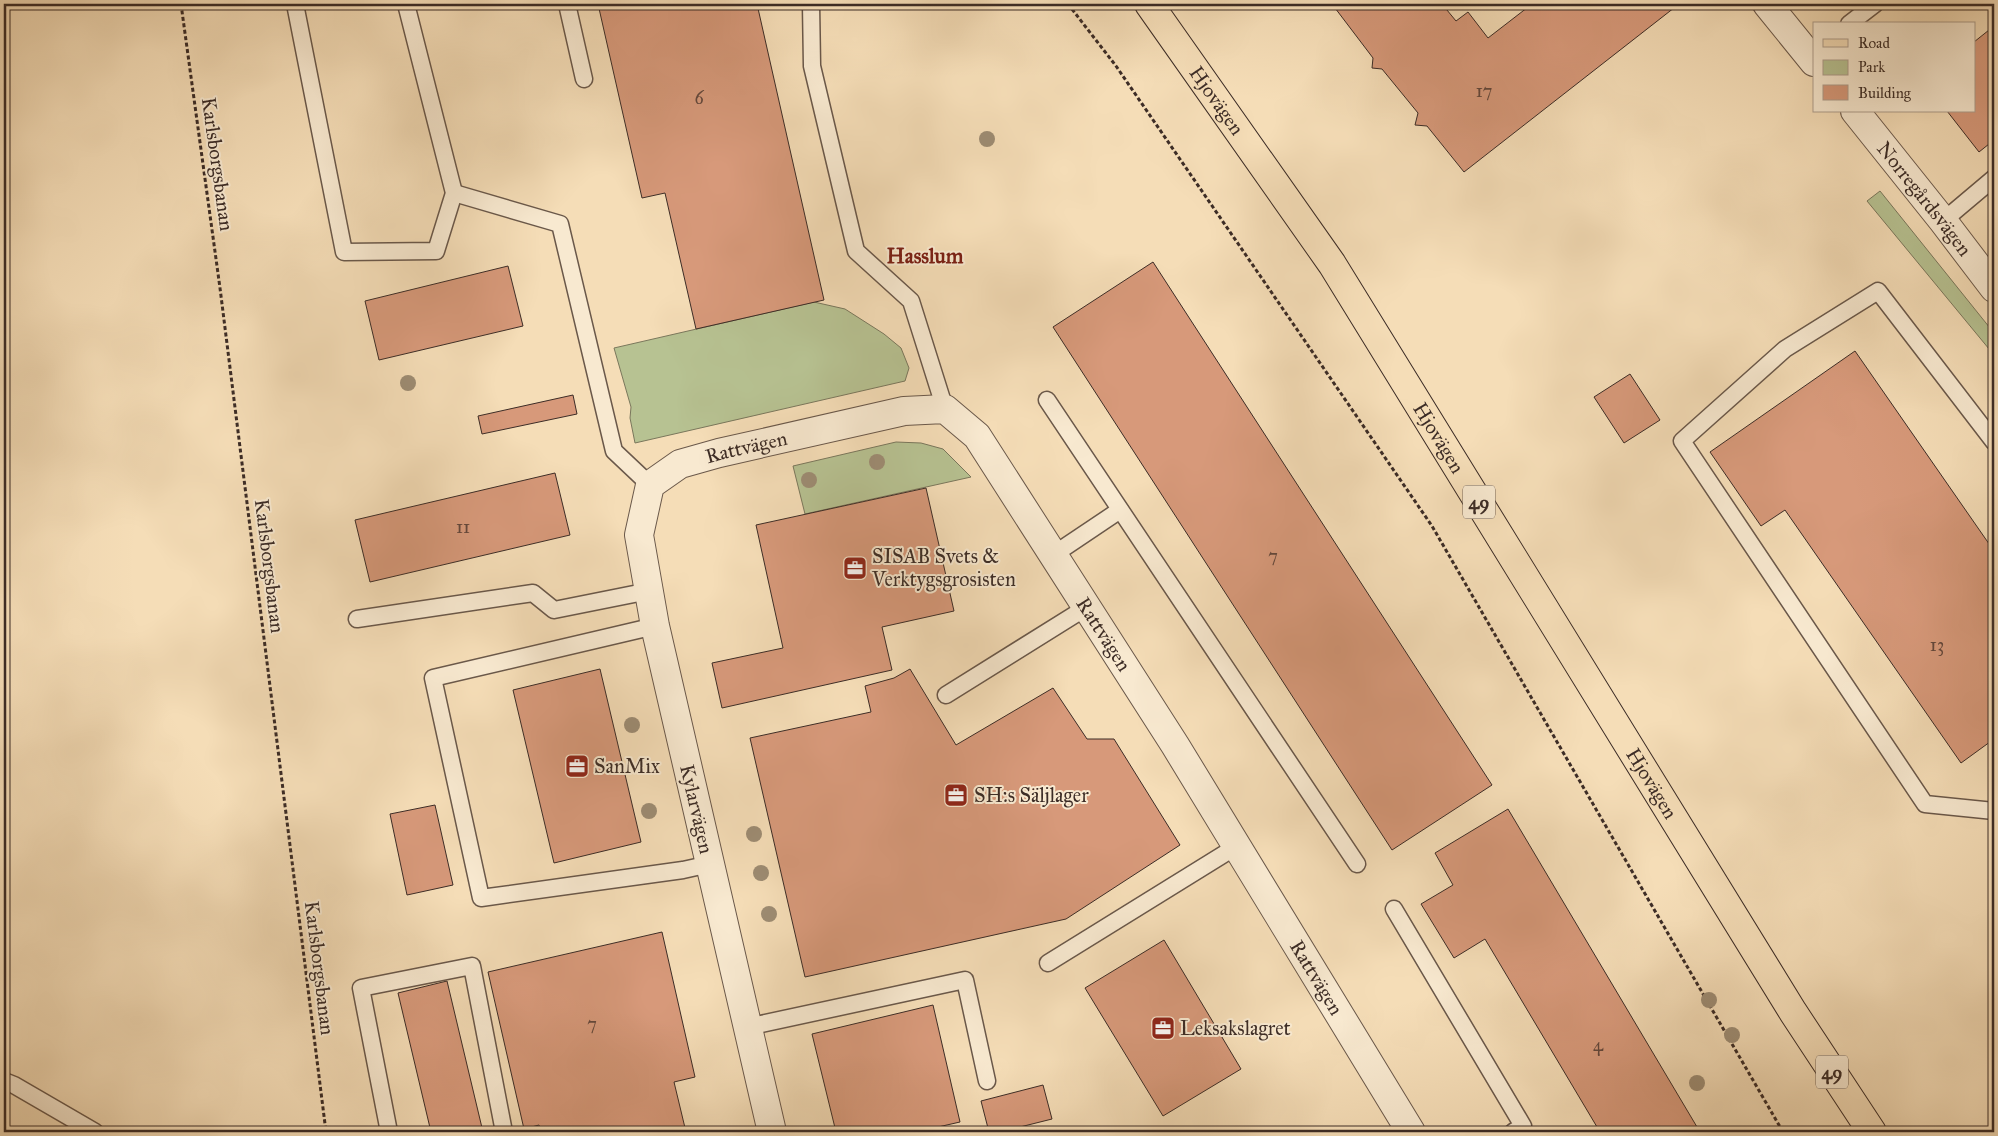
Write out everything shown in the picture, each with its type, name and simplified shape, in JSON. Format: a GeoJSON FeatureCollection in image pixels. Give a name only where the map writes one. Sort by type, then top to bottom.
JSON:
{"type":"FeatureCollection","features":[{"type":"Feature","properties":{"kind":"main road","name":"Hjovägen"},"geometry":{"type":"LineString","coordinates":[[1149,4],[1332,264],[1793,1012],[1872,1132]]}},
{"type":"Feature","properties":{"kind":"main road","name":"Hjovägen"},"geometry":{"type":"LineString","coordinates":[[1793,1012],[1862,1132]]}},
{"type":"Feature","properties":{"kind":"street"},"geometry":{"type":"LineString","coordinates":[[1767,4],[1812,56]]}},
{"type":"Feature","properties":{"kind":"street","name":"Norregårdsvägen"},"geometry":{"type":"LineString","coordinates":[[1855,112],[1944,221],[1994,288]]}},
{"type":"Feature","properties":{"kind":"street","name":"Rattvägen"},"geometry":{"type":"LineString","coordinates":[[650,485],[680,464],[718,453],[904,411],[945,409],[977,436],[1175,745],[1411,1132]]}},
{"type":"Feature","properties":{"kind":"street","name":"Kylarvägen"},"geometry":{"type":"LineString","coordinates":[[650,485],[639,535],[655,626],[772,1132]]}},
{"type":"Feature","properties":{"kind":"lane"},"geometry":{"type":"LineString","coordinates":[[295,4],[344,252],[436,251],[454,192],[406,4]]}},
{"type":"Feature","properties":{"kind":"lane"},"geometry":{"type":"LineString","coordinates":[[567,4],[584,79]]}},
{"type":"Feature","properties":{"kind":"lane"},"geometry":{"type":"LineString","coordinates":[[811,4],[812,66],[856,251],[911,301],[945,409]]}},
{"type":"Feature","properties":{"kind":"lane"},"geometry":{"type":"LineString","coordinates":[[1852,22],[1875,4]]}},
{"type":"Feature","properties":{"kind":"lane"},"geometry":{"type":"LineString","coordinates":[[1944,221],[1994,178]]}},
{"type":"Feature","properties":{"kind":"lane"},"geometry":{"type":"LineString","coordinates":[[454,192],[560,224],[614,451],[650,485]]}},
{"type":"Feature","properties":{"kind":"lane"},"geometry":{"type":"LineString","coordinates":[[1994,440],[1878,290],[1785,348],[1682,441],[1926,804],[1994,811]]}},
{"type":"Feature","properties":{"kind":"lane"},"geometry":{"type":"LineString","coordinates":[[1046,400],[1357,864]]}},
{"type":"Feature","properties":{"kind":"lane"},"geometry":{"type":"LineString","coordinates":[[1053,555],[1120,510]]}},
{"type":"Feature","properties":{"kind":"lane"},"geometry":{"type":"LineString","coordinates":[[358,619],[533,593],[554,610],[649,591]]}},
{"type":"Feature","properties":{"kind":"lane"},"geometry":{"type":"LineString","coordinates":[[946,695],[1087,607]]}},
{"type":"Feature","properties":{"kind":"lane"},"geometry":{"type":"LineString","coordinates":[[655,626],[433,678],[481,898],[683,870],[710,864]]}},
{"type":"Feature","properties":{"kind":"lane"},"geometry":{"type":"LineString","coordinates":[[1048,963],[1237,846]]}},
{"type":"Feature","properties":{"kind":"lane"},"geometry":{"type":"LineString","coordinates":[[1394,909],[1523,1126],[1513,1132]]}},
{"type":"Feature","properties":{"kind":"lane"},"geometry":{"type":"LineString","coordinates":[[389,1132],[361,988],[472,966],[504,1132]]}},
{"type":"Feature","properties":{"kind":"lane"},"geometry":{"type":"LineString","coordinates":[[748,1027],[965,980],[987,1080]]}},
{"type":"Feature","properties":{"kind":"lane"},"geometry":{"type":"LineString","coordinates":[[4,1081],[95,1132]]}},
{"type":"Feature","properties":{"kind":"path","name":"Karlsborgsbanan"},"geometry":{"type":"LineString","coordinates":[[180,4],[220,288],[326,1132]]}},
{"type":"Feature","properties":{"kind":"path"},"geometry":{"type":"LineString","coordinates":[[1068,4],[1116,66],[1432,526],[1783,1132]]}},
{"type":"Feature","properties":{"kind":"green space"},"geometry":{"type":"Polygon","coordinates":[[[1880,191],[1994,333],[1994,355],[1867,201],[1880,191]]]}},
{"type":"Feature","properties":{"kind":"green space"},"geometry":{"type":"Polygon","coordinates":[[[814,302],[845,309],[884,334],[901,348],[909,368],[905,381],[635,443],[630,418],[631,407],[614,348],[814,302]]]}},
{"type":"Feature","properties":{"kind":"green space"},"geometry":{"type":"Polygon","coordinates":[[[896,442],[921,443],[943,449],[971,477],[805,514],[793,466],[896,442]]]}},
{"type":"Feature","properties":{"kind":"building"},"geometry":{"type":"Polygon","coordinates":[[[598,4],[757,4],[824,300],[696,329],[665,193],[642,198],[598,4]]]}},
{"type":"Feature","properties":{"kind":"building"},"geometry":{"type":"Polygon","coordinates":[[[1332,4],[1442,4],[1456,21],[1468,12],[1488,38],[1532,4],[1679,4],[1464,172],[1427,126],[1415,125],[1418,113],[1382,69],[1372,68],[1373,58],[1332,4]]]}},
{"type":"Feature","properties":{"kind":"building"},"geometry":{"type":"Polygon","coordinates":[[[1994,26],[1994,140],[1979,152],[1948,112],[1976,112],[1976,40],[1994,26]]]}},
{"type":"Feature","properties":{"kind":"building"},"geometry":{"type":"Polygon","coordinates":[[[1153,262],[1492,785],[1392,850],[1053,327],[1153,262]]]}},
{"type":"Feature","properties":{"kind":"building"},"geometry":{"type":"Polygon","coordinates":[[[508,266],[523,326],[379,360],[365,301],[508,266]]]}},
{"type":"Feature","properties":{"kind":"building"},"geometry":{"type":"Polygon","coordinates":[[[1855,351],[1994,551],[1994,739],[1961,763],[1785,510],[1761,526],[1710,452],[1855,351]]]}},
{"type":"Feature","properties":{"kind":"building"},"geometry":{"type":"Polygon","coordinates":[[[1630,374],[1660,420],[1624,443],[1594,397],[1630,374]]]}},
{"type":"Feature","properties":{"kind":"building"},"geometry":{"type":"Polygon","coordinates":[[[573,395],[577,414],[482,434],[478,416],[573,395]]]}},
{"type":"Feature","properties":{"kind":"building"},"geometry":{"type":"Polygon","coordinates":[[[555,473],[570,535],[370,582],[355,520],[555,473]]]}},
{"type":"Feature","properties":{"kind":"building","name":"SISAB Svets & Verktygsgrosisten"},"geometry":{"type":"Polygon","coordinates":[[[926,488],[954,611],[882,627],[892,670],[722,708],[712,663],[783,648],[756,525],[926,488]]]}},
{"type":"Feature","properties":{"kind":"building","name":"SanMix"},"geometry":{"type":"Polygon","coordinates":[[[600,669],[641,842],[554,863],[513,690],[600,669]]]}},
{"type":"Feature","properties":{"kind":"building","name":"SH:s Säljlager"},"geometry":{"type":"Polygon","coordinates":[[[910,669],[956,745],[1053,688],[1087,739],[1114,739],[1180,845],[1066,919],[805,977],[750,738],[871,712],[865,686],[894,678],[910,669]]]}},
{"type":"Feature","properties":{"kind":"building"},"geometry":{"type":"Polygon","coordinates":[[[435,805],[453,885],[407,895],[390,814],[435,805]]]}},
{"type":"Feature","properties":{"kind":"building"},"geometry":{"type":"Polygon","coordinates":[[[1508,809],[1700,1132],[1600,1132],[1485,939],[1454,958],[1421,904],[1453,885],[1435,853],[1508,809]]]}},
{"type":"Feature","properties":{"kind":"building"},"geometry":{"type":"Polygon","coordinates":[[[662,932],[695,1077],[674,1082],[686,1132],[541,1132],[539,1125],[524,1129],[488,972],[662,932]]]}},
{"type":"Feature","properties":{"kind":"building","name":"Leksakslagret"},"geometry":{"type":"Polygon","coordinates":[[[1164,940],[1241,1069],[1163,1116],[1085,988],[1164,940]]]}},
{"type":"Feature","properties":{"kind":"building"},"geometry":{"type":"Polygon","coordinates":[[[447,981],[483,1132],[431,1132],[398,993],[447,981]]]}},
{"type":"Feature","properties":{"kind":"building"},"geometry":{"type":"Polygon","coordinates":[[[933,1005],[960,1122],[916,1132],[836,1132],[812,1034],[933,1005]]]}},
{"type":"Feature","properties":{"kind":"building"},"geometry":{"type":"Polygon","coordinates":[[[1043,1085],[1052,1119],[1000,1132],[989,1132],[981,1101],[1043,1085]]]}},
{"type":"Feature","properties":{"kind":"place","name":"SISAB Svets & Verktygsgrosisten"},"geometry":{"type":"Point","coordinates":[855,568]}},
{"type":"Feature","properties":{"kind":"place","name":"SanMix"},"geometry":{"type":"Point","coordinates":[577,766]}},
{"type":"Feature","properties":{"kind":"place","name":"SH:s Säljlager"},"geometry":{"type":"Point","coordinates":[956,795]}},
{"type":"Feature","properties":{"kind":"place","name":"Leksakslagret"},"geometry":{"type":"Point","coordinates":[1163,1028]}},
{"type":"Feature","properties":{"kind":"district","name":"Hasslum"},"geometry":{"type":"Point","coordinates":[925,256]}}]}
